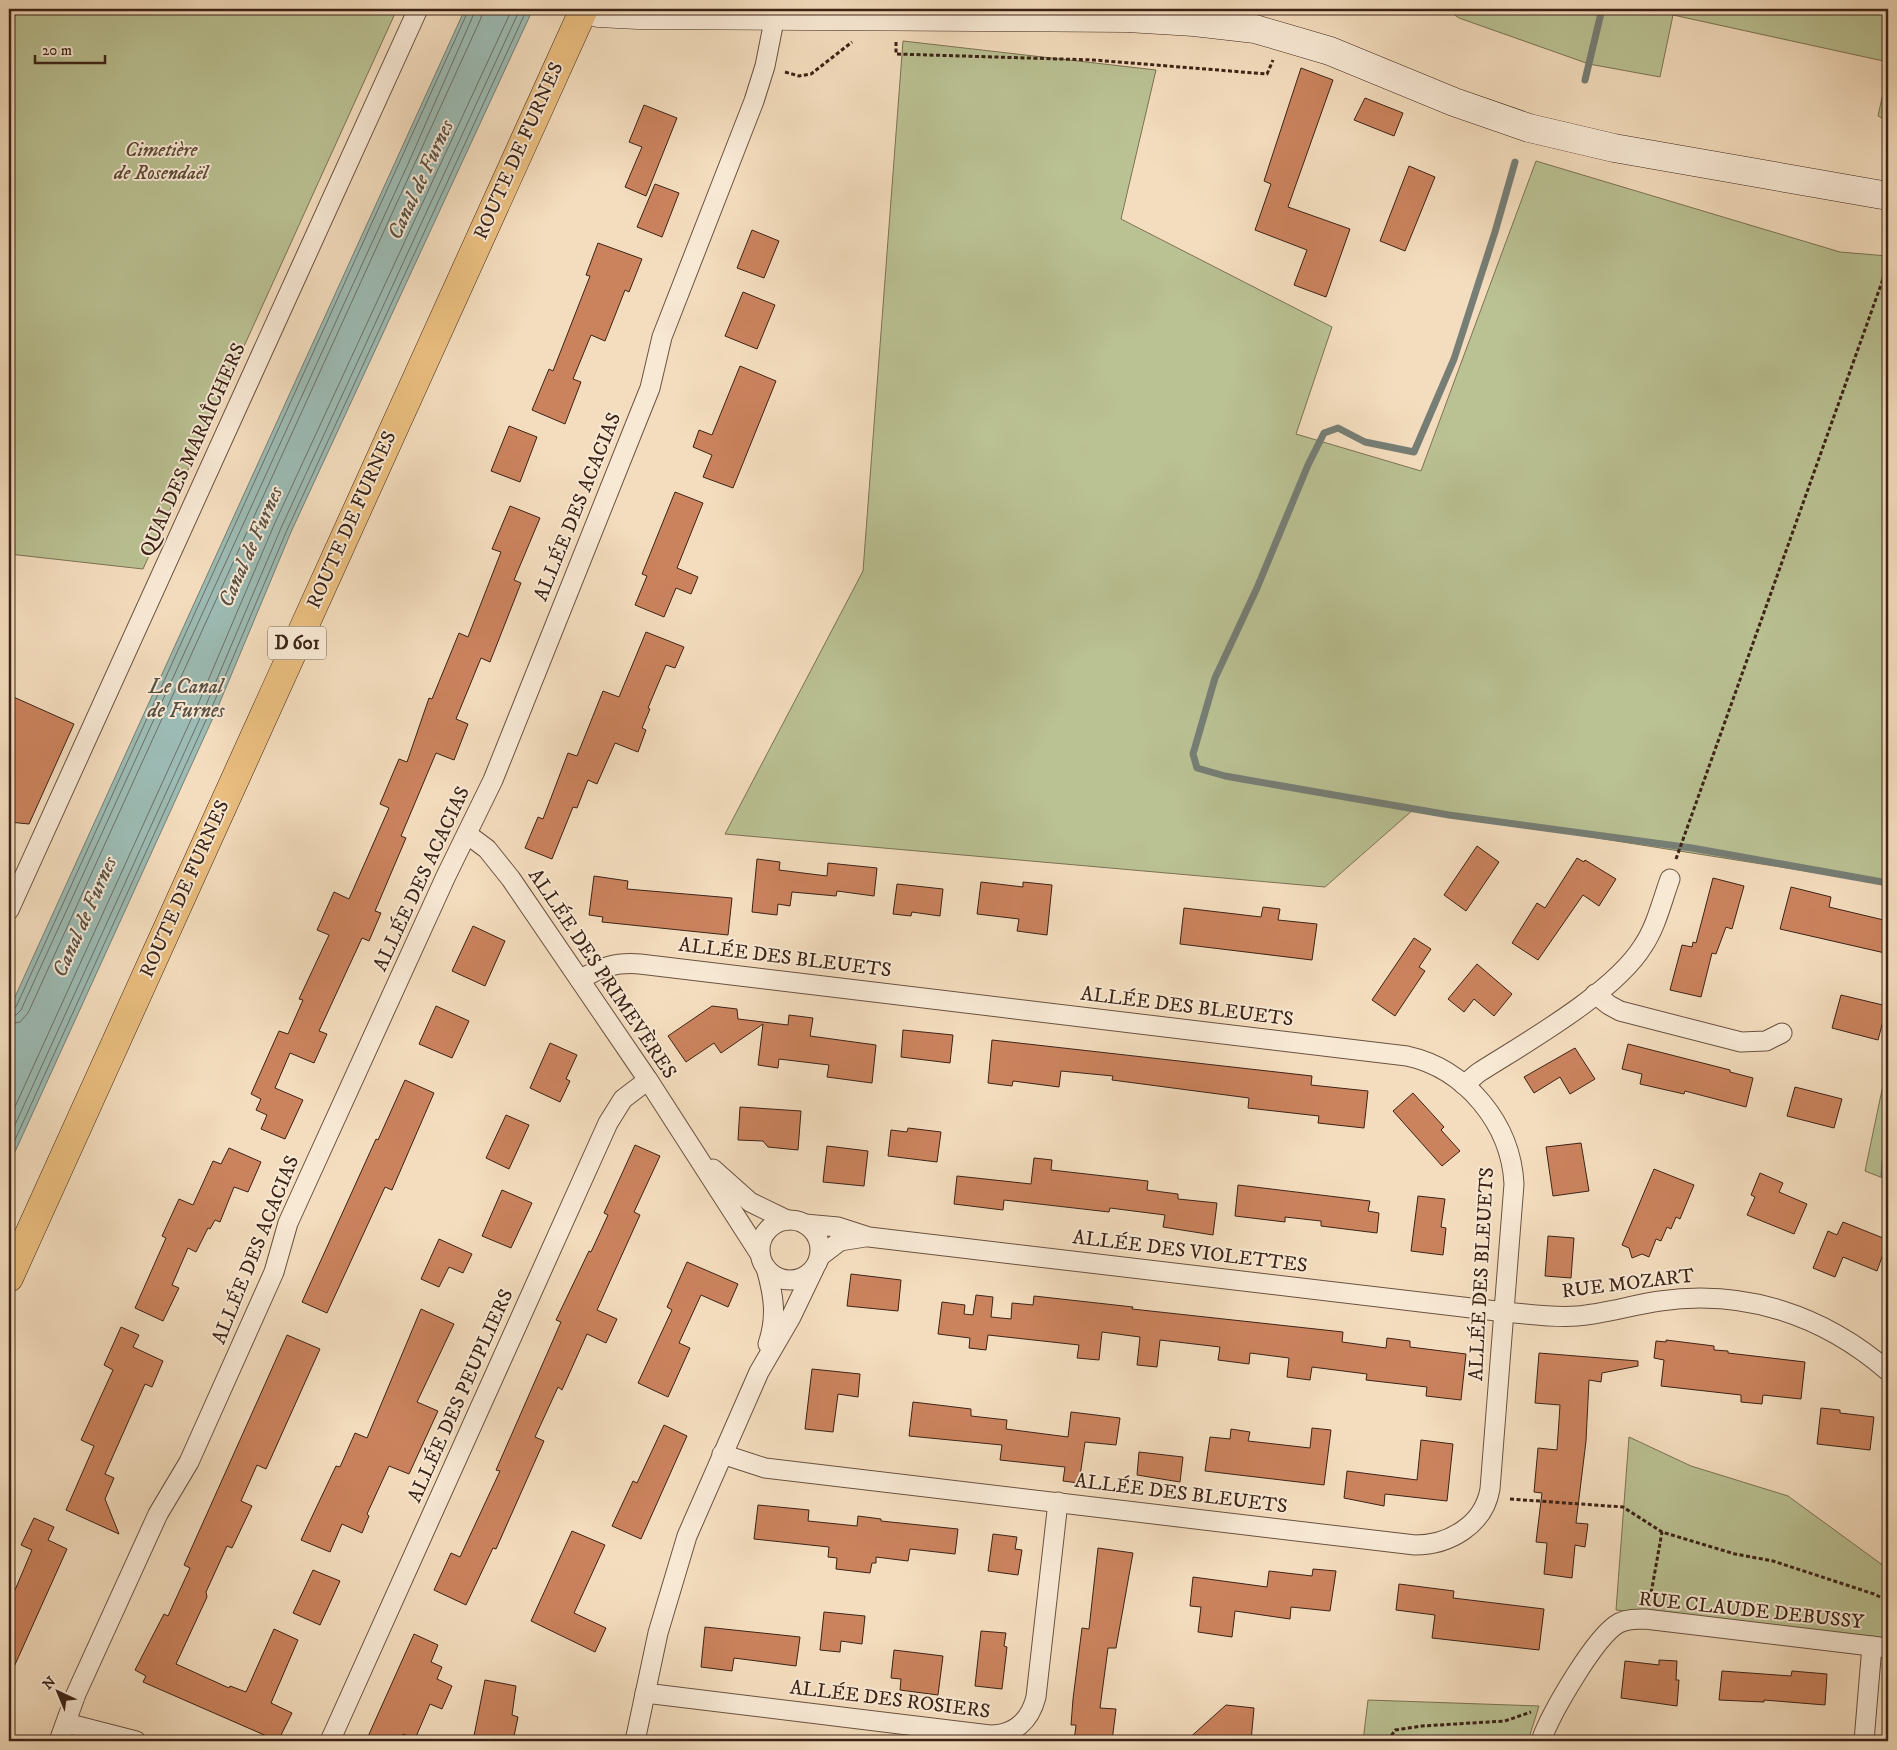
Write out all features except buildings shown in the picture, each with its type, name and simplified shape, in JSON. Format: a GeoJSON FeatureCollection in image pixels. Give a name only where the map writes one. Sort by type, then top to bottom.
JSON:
{"type":"FeatureCollection","features":[{"type":"Feature","properties":{"kind":"main road"},"geometry":{"type":"LineString","coordinates":[[585,9],[618,14],[1150,18],[1229,26],[1284,37],[1330,51],[1454,102],[1529,128],[1614,148],[1888,196]]}},
{"type":"Feature","properties":{"kind":"main road","name":"ROUTE DE FURNES"},"geometry":{"type":"LineString","coordinates":[[9,1278],[585,9]]}},
{"type":"Feature","properties":{"kind":"street","name":"QUAI DES MARAÎCHERS"},"geometry":{"type":"LineString","coordinates":[[9,910],[418,9]]}},
{"type":"Feature","properties":{"kind":"street","name":"ALLÉE DES ACACIAS"},"geometry":{"type":"LineString","coordinates":[[59,1741],[79,1688],[158,1514],[193,1453],[274,1272],[288,1223],[446,876],[493,780],[650,388],[662,337],[754,101],[765,66],[775,16]]}},
{"type":"Feature","properties":{"kind":"street","name":"ALLÉE DES PRIMEVÈRES"},"geometry":{"type":"LineString","coordinates":[[468,834],[498,862],[580,980],[692,1146],[713,1183],[763,1261]]}},
{"type":"Feature","properties":{"kind":"street"},"geometry":{"type":"LineString","coordinates":[[1464,1085],[1478,1073],[1595,994],[1633,960],[1644,946],[1673,870]]}},
{"type":"Feature","properties":{"kind":"street","name":"ALLÉE DES BLEUETS"},"geometry":{"type":"LineString","coordinates":[[580,980],[596,970],[613,964],[640,964],[1397,1054],[1433,1064],[1464,1085],[1486,1108],[1506,1141],[1512,1165],[1514,1184],[1489,1497],[1479,1515],[1464,1531],[1444,1541],[1425,1545],[765,1468],[722,1454]]}},
{"type":"Feature","properties":{"kind":"street"},"geometry":{"type":"LineString","coordinates":[[1595,994],[1620,1011],[1740,1042],[1766,1041],[1782,1032]]}},
{"type":"Feature","properties":{"kind":"street","name":"ALLÉE DES PEUPLIERS"},"geometry":{"type":"LineString","coordinates":[[330,1741],[608,1123],[623,1099],[648,1080]]}},
{"type":"Feature","properties":{"kind":"street","name":"ALLÉE DES PRIMEVÈRES"},"geometry":{"type":"LineString","coordinates":[[692,1146],[738,1193],[760,1208],[796,1222]]}},
{"type":"Feature","properties":{"kind":"street"},"geometry":{"type":"LineString","coordinates":[[635,1741],[658,1633],[682,1550],[759,1372],[791,1318],[817,1263],[820,1246],[818,1238],[796,1222],[776,1224],[766,1232],[761,1242],[763,1261],[774,1296],[775,1315],[759,1372]]}},
{"type":"Feature","properties":{"kind":"street","name":"ALLÉE DES VIOLETTES"},"geometry":{"type":"LineString","coordinates":[[796,1222],[834,1226],[869,1237],[1505,1312]]}},
{"type":"Feature","properties":{"kind":"street","name":"ALLÉE DES VIOLETTES"},"geometry":{"type":"LineString","coordinates":[[817,1263],[840,1242],[869,1237]]}},
{"type":"Feature","properties":{"kind":"street"},"geometry":{"type":"LineString","coordinates":[[763,1261],[778,1278],[790,1280],[801,1278],[817,1263]]}},
{"type":"Feature","properties":{"kind":"street","name":"RUE MOZART"},"geometry":{"type":"LineString","coordinates":[[1505,1312],[1579,1316],[1681,1298],[1744,1301],[1782,1309],[1814,1322],[1849,1341],[1888,1371]]}},
{"type":"Feature","properties":{"kind":"street","name":"ALLÉE DES ROSIERS"},"geometry":{"type":"LineString","coordinates":[[645,1693],[990,1735],[1007,1733],[1026,1719],[1036,1697],[1058,1502]]}},
{"type":"Feature","properties":{"kind":"street","name":"RUE CLAUDE DEBUSSY"},"geometry":{"type":"LineString","coordinates":[[1541,1741],[1554,1711],[1567,1689],[1612,1627],[1624,1621],[1645,1619],[1880,1647],[1864,1741]]}},
{"type":"Feature","properties":{"kind":"street"},"geometry":{"type":"LineString","coordinates":[[66,1723],[136,1741]]}},
{"type":"Feature","properties":{"kind":"path"},"geometry":{"type":"LineString","coordinates":[[765,66],[799,76],[811,74],[856,39],[858,16]]}},
{"type":"Feature","properties":{"kind":"path"},"geometry":{"type":"LineString","coordinates":[[896,40],[896,54],[1094,60],[1267,74],[1284,37]]}},
{"type":"Feature","properties":{"kind":"path"},"geometry":{"type":"LineString","coordinates":[[1673,870],[1684,833],[1883,280],[1888,250]]}},
{"type":"Feature","properties":{"kind":"path"},"geometry":{"type":"LineString","coordinates":[[1883,280],[1888,280]]}},
{"type":"Feature","properties":{"kind":"path"},"geometry":{"type":"LineString","coordinates":[[1489,1497],[1624,1507],[1662,1532],[1735,1554],[1773,1561],[1874,1594],[1888,1601]]}},
{"type":"Feature","properties":{"kind":"path"},"geometry":{"type":"LineString","coordinates":[[1645,1619],[1662,1532]]}},
{"type":"Feature","properties":{"kind":"path"},"geometry":{"type":"LineString","coordinates":[[1388,1741],[1395,1730],[1422,1726],[1505,1722],[1539,1709],[1554,1711]]}},
{"type":"Feature","properties":{"kind":"green space","name":"Cimetière de Rosendaël"},"geometry":{"type":"Polygon","coordinates":[[[9,9],[397,9],[143,569],[9,554],[9,9]]]}},
{"type":"Feature","properties":{"kind":"green space"},"geometry":{"type":"Polygon","coordinates":[[[1446,9],[1888,9],[1888,62],[1673,15],[1660,77],[1589,64],[1459,18],[1446,9]]]}},
{"type":"Feature","properties":{"kind":"green space"},"geometry":{"type":"Polygon","coordinates":[[[903,41],[1156,70],[1121,219],[1332,327],[1296,434],[1421,471],[1536,161],[1840,252],[1888,256],[1888,884],[1414,809],[1325,887],[725,834],[863,571],[903,41]]]}},
{"type":"Feature","properties":{"kind":"green space"},"geometry":{"type":"Polygon","coordinates":[[[1888,70],[1888,121],[1878,116],[1888,70]]]}},
{"type":"Feature","properties":{"kind":"green space"},"geometry":{"type":"Polygon","coordinates":[[[1888,1061],[1888,1180],[1865,1171],[1888,1061]]]}},
{"type":"Feature","properties":{"kind":"green space"},"geometry":{"type":"Polygon","coordinates":[[[1629,1437],[1691,1466],[1788,1496],[1888,1569],[1888,1641],[1616,1610],[1629,1437]]]}},
{"type":"Feature","properties":{"kind":"green space"},"geometry":{"type":"Polygon","coordinates":[[[1368,1700],[1539,1706],[1528,1741],[1363,1741],[1368,1700]]]}},
{"type":"Feature","properties":{"kind":"water","name":"Le Canal de Furnes"},"geometry":{"type":"Polygon","coordinates":[[[465,9],[533,9],[291,532],[217,709],[9,1165],[9,1010],[465,9]]]}},
{"type":"Feature","properties":{"kind":"waterway"},"geometry":{"type":"LineString","coordinates":[[1585,80],[1602,9]]}},
{"type":"Feature","properties":{"kind":"waterway"},"geometry":{"type":"LineString","coordinates":[[1515,162],[1495,232],[1454,359],[1414,452],[1365,442],[1338,428],[1324,433],[1308,465],[1257,588],[1215,678],[1193,754],[1197,768],[1225,776],[1449,815],[1692,848],[1888,883]]}},
{"type":"Feature","properties":{"kind":"waterway"},"geometry":{"type":"LineString","coordinates":[[1888,1125],[1884,1175],[1888,1177]]}},
{"type":"Feature","properties":{"kind":"water label","name":"Canal de Furnes"},"geometry":{"type":"Point","coordinates":[421,180]}},
{"type":"Feature","properties":{"kind":"water label","name":"Canal de Furnes"},"geometry":{"type":"Point","coordinates":[251,547]}},
{"type":"Feature","properties":{"kind":"water label","name":"Canal de Furnes"},"geometry":{"type":"Point","coordinates":[85,917]}}]}
